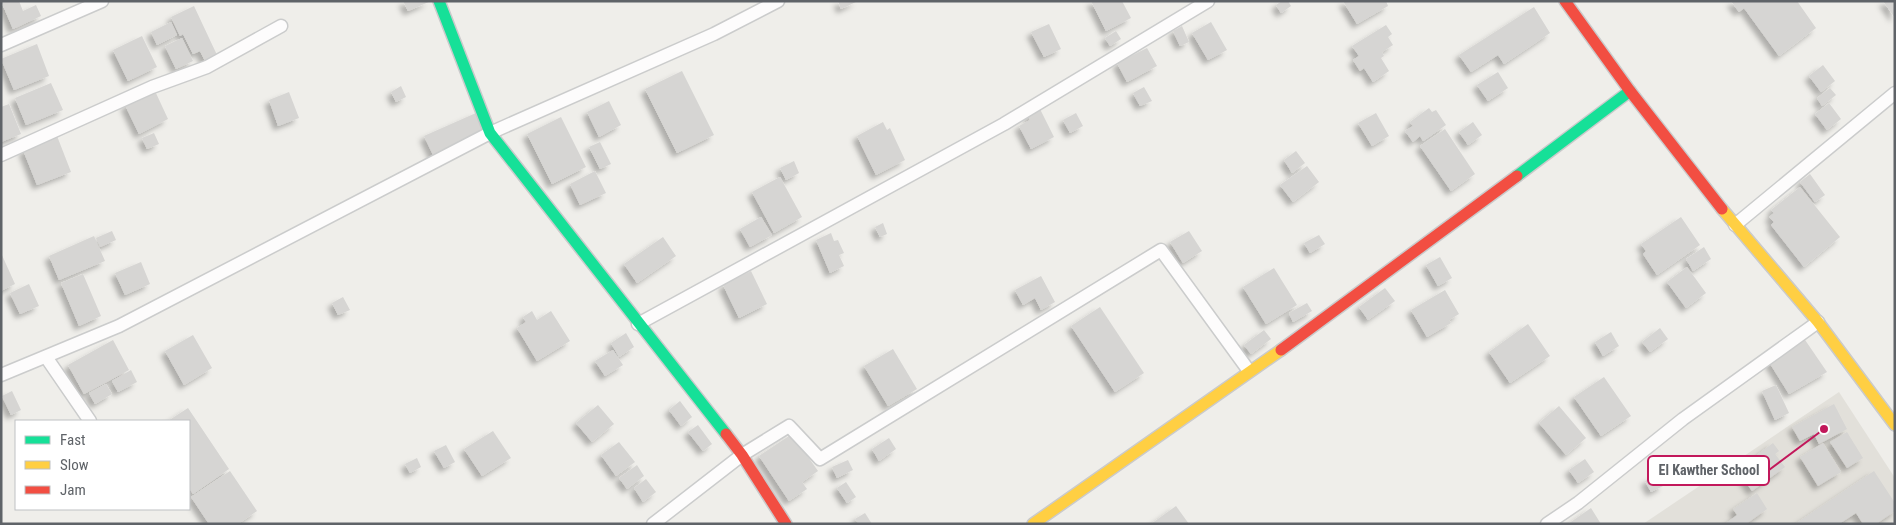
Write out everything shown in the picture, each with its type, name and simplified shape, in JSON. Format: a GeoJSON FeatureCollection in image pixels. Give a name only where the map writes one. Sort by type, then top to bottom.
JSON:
{"type":"FeatureCollection","features":[{"type":"Feature","properties":{"kind":"street"},"geometry":{"type":"LineString","coordinates":[[439,1],[490,133],[742,455],[786,524]]}},
{"type":"Feature","properties":{"kind":"street"},"geometry":{"type":"LineString","coordinates":[[1565,1],[1630,91],[1735,225],[1818,322],[1895,426]]}},
{"type":"Feature","properties":{"kind":"street"},"geometry":{"type":"LineString","coordinates":[[1034,524],[1312,328],[1630,91]]}},
{"type":"Feature","properties":{"kind":"lane"},"geometry":{"type":"LineString","coordinates":[[1,45],[102,1]]}},
{"type":"Feature","properties":{"kind":"lane"},"geometry":{"type":"LineString","coordinates":[[1,375],[119,326],[490,133],[714,34],[778,1]]}},
{"type":"Feature","properties":{"kind":"lane"},"geometry":{"type":"LineString","coordinates":[[638,324],[1004,124],[1208,1]]}},
{"type":"Feature","properties":{"kind":"lane"},"geometry":{"type":"LineString","coordinates":[[1,155],[152,87],[207,67],[281,26]]}},
{"type":"Feature","properties":{"kind":"lane"},"geometry":{"type":"LineString","coordinates":[[1735,225],[1895,93]]}},
{"type":"Feature","properties":{"kind":"lane"},"geometry":{"type":"LineString","coordinates":[[653,524],[742,455],[789,426],[820,460],[1161,250],[1249,371]]}},
{"type":"Feature","properties":{"kind":"lane"},"geometry":{"type":"LineString","coordinates":[[1548,524],[1683,419],[1818,322]]}},
{"type":"Feature","properties":{"kind":"lane"},"geometry":{"type":"LineString","coordinates":[[46,357],[89,420]]}},
{"type":"Feature","properties":{"kind":"shaded area"},"geometry":{"type":"Polygon","coordinates":[[[1839,392],[1895,478],[1895,521],[1891,524],[1643,524],[1839,392]]]}},
{"type":"Feature","properties":{"kind":"building"},"geometry":{"type":"Polygon","coordinates":[[[1,1],[19,1],[23,11],[36,5],[41,16],[13,29],[1,1]]]}},
{"type":"Feature","properties":{"kind":"building"},"geometry":{"type":"Polygon","coordinates":[[[403,1],[431,1],[408,11],[403,1]]]}},
{"type":"Feature","properties":{"kind":"building"},"geometry":{"type":"Polygon","coordinates":[[[838,1],[858,1],[841,9],[838,1]]]}},
{"type":"Feature","properties":{"kind":"building"},"geometry":{"type":"Polygon","coordinates":[[[1091,1],[1122,1],[1131,18],[1106,31],[1091,1]]]}},
{"type":"Feature","properties":{"kind":"building"},"geometry":{"type":"Polygon","coordinates":[[[1282,1],[1288,1],[1291,6],[1281,13],[1276,5],[1282,1]]]}},
{"type":"Feature","properties":{"kind":"building"},"geometry":{"type":"Polygon","coordinates":[[[1343,1],[1386,1],[1388,6],[1357,24],[1343,1]]]}},
{"type":"Feature","properties":{"kind":"building"},"geometry":{"type":"Polygon","coordinates":[[[1731,1],[1797,1],[1816,28],[1779,56],[1744,8],[1739,12],[1731,1]]]}},
{"type":"Feature","properties":{"kind":"building"},"geometry":{"type":"Polygon","coordinates":[[[1883,1],[1895,1],[1895,18],[1883,1]]]}},
{"type":"Feature","properties":{"kind":"building"},"geometry":{"type":"Polygon","coordinates":[[[194,6],[217,55],[205,61],[200,51],[193,54],[183,34],[180,36],[171,17],[194,6]]]}},
{"type":"Feature","properties":{"kind":"building"},"geometry":{"type":"Polygon","coordinates":[[[1534,7],[1550,33],[1504,64],[1498,55],[1471,72],[1459,55],[1534,7]]]}},
{"type":"Feature","properties":{"kind":"building"},"geometry":{"type":"Polygon","coordinates":[[[171,22],[177,35],[157,45],[151,32],[171,22]]]}},
{"type":"Feature","properties":{"kind":"building"},"geometry":{"type":"Polygon","coordinates":[[[1211,22],[1227,50],[1208,60],[1192,33],[1211,22]]]}},
{"type":"Feature","properties":{"kind":"building"},"geometry":{"type":"Polygon","coordinates":[[[1049,24],[1061,49],[1044,57],[1031,32],[1049,24]]]}},
{"type":"Feature","properties":{"kind":"building"},"geometry":{"type":"Polygon","coordinates":[[[1386,25],[1392,34],[1388,37],[1393,45],[1382,52],[1384,56],[1381,58],[1389,71],[1373,82],[1364,68],[1360,71],[1353,60],[1359,56],[1352,46],[1386,25]]]}},
{"type":"Feature","properties":{"kind":"building"},"geometry":{"type":"Polygon","coordinates":[[[1182,26],[1189,42],[1180,46],[1173,31],[1182,26]]]}},
{"type":"Feature","properties":{"kind":"building"},"geometry":{"type":"Polygon","coordinates":[[[1116,31],[1121,39],[1110,46],[1105,38],[1116,31]]]}},
{"type":"Feature","properties":{"kind":"building"},"geometry":{"type":"Polygon","coordinates":[[[142,36],[157,67],[128,81],[113,50],[142,36]]]}},
{"type":"Feature","properties":{"kind":"building"},"geometry":{"type":"Polygon","coordinates":[[[182,38],[193,61],[176,69],[165,46],[182,38]]]}},
{"type":"Feature","properties":{"kind":"building"},"geometry":{"type":"Polygon","coordinates":[[[37,44],[49,76],[14,90],[1,59],[37,44]]]}},
{"type":"Feature","properties":{"kind":"building"},"geometry":{"type":"Polygon","coordinates":[[[1147,48],[1157,66],[1127,82],[1117,63],[1147,48]]]}},
{"type":"Feature","properties":{"kind":"building"},"geometry":{"type":"Polygon","coordinates":[[[1823,65],[1835,81],[1821,92],[1809,76],[1823,65]]]}},
{"type":"Feature","properties":{"kind":"building"},"geometry":{"type":"Polygon","coordinates":[[[682,71],[714,135],[677,153],[645,89],[682,71]]]}},
{"type":"Feature","properties":{"kind":"building"},"geometry":{"type":"Polygon","coordinates":[[[1498,72],[1508,88],[1488,101],[1477,85],[1498,72]]]}},
{"type":"Feature","properties":{"kind":"building"},"geometry":{"type":"Polygon","coordinates":[[[51,83],[63,110],[26,125],[15,98],[51,83]]]}},
{"type":"Feature","properties":{"kind":"building"},"geometry":{"type":"Polygon","coordinates":[[[401,86],[406,97],[396,102],[391,92],[401,86]]]}},
{"type":"Feature","properties":{"kind":"building"},"geometry":{"type":"Polygon","coordinates":[[[1144,87],[1152,101],[1140,106],[1133,93],[1144,87]]]}},
{"type":"Feature","properties":{"kind":"building"},"geometry":{"type":"Polygon","coordinates":[[[1830,88],[1836,95],[1822,106],[1817,98],[1830,88]]]}},
{"type":"Feature","properties":{"kind":"building"},"geometry":{"type":"Polygon","coordinates":[[[155,91],[168,119],[139,134],[125,105],[155,91]]]}},
{"type":"Feature","properties":{"kind":"building"},"geometry":{"type":"Polygon","coordinates":[[[289,92],[299,118],[278,126],[269,100],[289,92]]]}},
{"type":"Feature","properties":{"kind":"building"},"geometry":{"type":"Polygon","coordinates":[[[609,101],[621,125],[599,137],[587,112],[609,101]]]}},
{"type":"Feature","properties":{"kind":"building"},"geometry":{"type":"Polygon","coordinates":[[[1829,103],[1841,119],[1827,130],[1815,114],[1829,103]]]}},
{"type":"Feature","properties":{"kind":"building"},"geometry":{"type":"Polygon","coordinates":[[[9,104],[21,134],[1,142],[1,107],[9,104]]]}},
{"type":"Feature","properties":{"kind":"building"},"geometry":{"type":"Polygon","coordinates":[[[1429,108],[1432,112],[1436,110],[1446,125],[1423,141],[1420,136],[1413,142],[1405,131],[1413,126],[1410,122],[1429,108]]]}},
{"type":"Feature","properties":{"kind":"building"},"geometry":{"type":"Polygon","coordinates":[[[1040,109],[1054,137],[1031,149],[1019,126],[1030,120],[1028,116],[1040,109]]]}},
{"type":"Feature","properties":{"kind":"building"},"geometry":{"type":"Polygon","coordinates":[[[476,113],[485,134],[434,157],[424,136],[476,113]]]}},
{"type":"Feature","properties":{"kind":"building"},"geometry":{"type":"Polygon","coordinates":[[[1076,113],[1083,126],[1070,133],[1063,120],[1076,113]]]}},
{"type":"Feature","properties":{"kind":"building"},"geometry":{"type":"Polygon","coordinates":[[[1376,113],[1389,136],[1372,146],[1358,123],[1376,113]]]}},
{"type":"Feature","properties":{"kind":"building"},"geometry":{"type":"Polygon","coordinates":[[[561,117],[586,167],[552,184],[527,134],[561,117]]]}},
{"type":"Feature","properties":{"kind":"building"},"geometry":{"type":"Polygon","coordinates":[[[883,122],[887,130],[890,128],[905,160],[876,175],[857,136],[883,122]]]}},
{"type":"Feature","properties":{"kind":"building"},"geometry":{"type":"Polygon","coordinates":[[[1473,122],[1482,135],[1468,145],[1459,132],[1473,122]]]}},
{"type":"Feature","properties":{"kind":"building"},"geometry":{"type":"Polygon","coordinates":[[[1445,129],[1475,174],[1451,191],[1420,146],[1445,129]]]}},
{"type":"Feature","properties":{"kind":"building"},"geometry":{"type":"Polygon","coordinates":[[[154,133],[159,144],[147,149],[142,138],[154,133]]]}},
{"type":"Feature","properties":{"kind":"building"},"geometry":{"type":"Polygon","coordinates":[[[57,136],[71,172],[37,185],[23,150],[57,136]]]}},
{"type":"Feature","properties":{"kind":"building"},"geometry":{"type":"Polygon","coordinates":[[[600,142],[611,164],[600,169],[589,147],[600,142]]]}},
{"type":"Feature","properties":{"kind":"building"},"geometry":{"type":"Polygon","coordinates":[[[1296,151],[1305,163],[1292,173],[1284,160],[1296,151]]]}},
{"type":"Feature","properties":{"kind":"building"},"geometry":{"type":"Polygon","coordinates":[[[794,161],[799,173],[786,180],[780,168],[794,161]]]}},
{"type":"Feature","properties":{"kind":"building"},"geometry":{"type":"Polygon","coordinates":[[[1307,166],[1319,182],[1293,202],[1280,185],[1307,166]]]}},
{"type":"Feature","properties":{"kind":"building"},"geometry":{"type":"Polygon","coordinates":[[[595,171],[606,193],[580,205],[570,184],[595,171]]]}},
{"type":"Feature","properties":{"kind":"building"},"geometry":{"type":"Polygon","coordinates":[[[1810,174],[1825,195],[1815,202],[1800,182],[1810,174]]]}},
{"type":"Feature","properties":{"kind":"building"},"geometry":{"type":"Polygon","coordinates":[[[780,177],[802,217],[774,233],[752,192],[780,177]]]}},
{"type":"Feature","properties":{"kind":"building"},"geometry":{"type":"Polygon","coordinates":[[[1800,187],[1840,237],[1804,267],[1771,225],[1774,222],[1769,217],[1774,213],[1771,210],[1800,187]]]}},
{"type":"Feature","properties":{"kind":"building"},"geometry":{"type":"Polygon","coordinates":[[[761,217],[772,235],[750,247],[740,229],[761,217]]]}},
{"type":"Feature","properties":{"kind":"building"},"geometry":{"type":"Polygon","coordinates":[[[1681,217],[1700,245],[1657,275],[1643,254],[1646,251],[1641,244],[1681,217]]]}},
{"type":"Feature","properties":{"kind":"building"},"geometry":{"type":"Polygon","coordinates":[[[883,223],[887,234],[880,237],[875,227],[883,223]]]}},
{"type":"Feature","properties":{"kind":"building"},"geometry":{"type":"Polygon","coordinates":[[[112,231],[116,240],[100,247],[96,238],[112,231]]]}},
{"type":"Feature","properties":{"kind":"building"},"geometry":{"type":"Polygon","coordinates":[[[1189,231],[1202,251],[1183,263],[1170,242],[1189,231]]]}},
{"type":"Feature","properties":{"kind":"building"},"geometry":{"type":"Polygon","coordinates":[[[831,233],[834,241],[838,240],[844,253],[839,255],[844,266],[830,273],[816,240],[831,233]]]}},
{"type":"Feature","properties":{"kind":"building"},"geometry":{"type":"Polygon","coordinates":[[[1319,235],[1325,244],[1310,253],[1304,243],[1319,235]]]}},
{"type":"Feature","properties":{"kind":"building"},"geometry":{"type":"Polygon","coordinates":[[[94,236],[105,261],[59,280],[49,256],[94,236]]]}},
{"type":"Feature","properties":{"kind":"building"},"geometry":{"type":"Polygon","coordinates":[[[663,237],[676,256],[637,283],[624,264],[663,237]]]}},
{"type":"Feature","properties":{"kind":"building"},"geometry":{"type":"Polygon","coordinates":[[[1704,247],[1711,259],[1693,271],[1686,259],[1704,247]]]}},
{"type":"Feature","properties":{"kind":"building"},"geometry":{"type":"Polygon","coordinates":[[[1,253],[15,284],[1,291],[1,253]]]}},
{"type":"Feature","properties":{"kind":"building"},"geometry":{"type":"Polygon","coordinates":[[[1440,257],[1452,278],[1438,286],[1426,265],[1440,257]]]}},
{"type":"Feature","properties":{"kind":"building"},"geometry":{"type":"Polygon","coordinates":[[[141,262],[150,284],[125,295],[115,273],[141,262]]]}},
{"type":"Feature","properties":{"kind":"building"},"geometry":{"type":"Polygon","coordinates":[[[1687,267],[1706,293],[1686,308],[1667,282],[1687,267]]]}},
{"type":"Feature","properties":{"kind":"building"},"geometry":{"type":"Polygon","coordinates":[[[1274,268],[1297,305],[1266,324],[1243,287],[1274,268]]]}},
{"type":"Feature","properties":{"kind":"building"},"geometry":{"type":"Polygon","coordinates":[[[751,271],[767,304],[739,318],[723,285],[751,271]]]}},
{"type":"Feature","properties":{"kind":"building"},"geometry":{"type":"Polygon","coordinates":[[[83,274],[101,316],[79,326],[61,283],[83,274]]]}},
{"type":"Feature","properties":{"kind":"building"},"geometry":{"type":"Polygon","coordinates":[[[1041,276],[1055,302],[1041,310],[1035,298],[1023,305],[1015,290],[1041,276]]]}},
{"type":"Feature","properties":{"kind":"building"},"geometry":{"type":"Polygon","coordinates":[[[29,284],[39,306],[20,314],[10,293],[29,284]]]}},
{"type":"Feature","properties":{"kind":"building"},"geometry":{"type":"Polygon","coordinates":[[[1385,288],[1395,301],[1368,320],[1359,307],[1385,288]]]}},
{"type":"Feature","properties":{"kind":"building"},"geometry":{"type":"Polygon","coordinates":[[[1445,290],[1459,314],[1449,320],[1451,323],[1427,337],[1411,310],[1445,290]]]}},
{"type":"Feature","properties":{"kind":"building"},"geometry":{"type":"Polygon","coordinates":[[[343,297],[350,310],[338,315],[332,303],[343,297]]]}},
{"type":"Feature","properties":{"kind":"building"},"geometry":{"type":"Polygon","coordinates":[[[1307,303],[1312,311],[1293,322],[1289,313],[1307,303]]]}},
{"type":"Feature","properties":{"kind":"building"},"geometry":{"type":"Polygon","coordinates":[[[1100,307],[1144,373],[1115,392],[1071,326],[1100,307]]]}},
{"type":"Feature","properties":{"kind":"building"},"geometry":{"type":"Polygon","coordinates":[[[532,311],[537,320],[551,311],[570,341],[537,361],[517,328],[526,322],[523,317],[532,311]]]}},
{"type":"Feature","properties":{"kind":"building"},"geometry":{"type":"Polygon","coordinates":[[[1528,324],[1550,356],[1510,383],[1489,352],[1528,324]]]}},
{"type":"Feature","properties":{"kind":"building"},"geometry":{"type":"Polygon","coordinates":[[[1660,328],[1668,339],[1650,352],[1642,342],[1660,328]]]}},
{"type":"Feature","properties":{"kind":"building"},"geometry":{"type":"Polygon","coordinates":[[[1264,330],[1271,339],[1251,354],[1244,345],[1264,330]]]}},
{"type":"Feature","properties":{"kind":"building"},"geometry":{"type":"Polygon","coordinates":[[[1611,332],[1619,346],[1603,356],[1595,342],[1611,332]]]}},
{"type":"Feature","properties":{"kind":"building"},"geometry":{"type":"Polygon","coordinates":[[[626,333],[634,347],[619,357],[611,343],[626,333]]]}},
{"type":"Feature","properties":{"kind":"building"},"geometry":{"type":"Polygon","coordinates":[[[193,335],[212,368],[184,385],[165,351],[193,335]]]}},
{"type":"Feature","properties":{"kind":"building"},"geometry":{"type":"Polygon","coordinates":[[[1803,337],[1827,372],[1789,394],[1769,362],[1803,337]]]}},
{"type":"Feature","properties":{"kind":"building"},"geometry":{"type":"Polygon","coordinates":[[[113,340],[129,370],[84,394],[68,365],[113,340]]]}},
{"type":"Feature","properties":{"kind":"building"},"geometry":{"type":"Polygon","coordinates":[[[893,349],[917,389],[888,406],[864,366],[893,349]]]}},
{"type":"Feature","properties":{"kind":"building"},"geometry":{"type":"Polygon","coordinates":[[[613,350],[623,365],[605,376],[595,361],[613,350]]]}},
{"type":"Feature","properties":{"kind":"building"},"geometry":{"type":"Polygon","coordinates":[[[131,370],[137,382],[118,392],[112,381],[131,370]]]}},
{"type":"Feature","properties":{"kind":"building"},"geometry":{"type":"Polygon","coordinates":[[[1604,377],[1631,416],[1601,436],[1574,397],[1604,377]]]}},
{"type":"Feature","properties":{"kind":"building"},"geometry":{"type":"Polygon","coordinates":[[[106,384],[112,394],[95,404],[89,393],[106,384]]]}},
{"type":"Feature","properties":{"kind":"building"},"geometry":{"type":"Polygon","coordinates":[[[1776,385],[1789,413],[1775,420],[1762,391],[1776,385]]]}},
{"type":"Feature","properties":{"kind":"building"},"geometry":{"type":"Polygon","coordinates":[[[12,391],[21,410],[11,415],[2,396],[12,391]]]}},
{"type":"Feature","properties":{"kind":"building"},"geometry":{"type":"Polygon","coordinates":[[[680,401],[692,417],[681,426],[669,410],[680,401]]]}},
{"type":"Feature","properties":{"kind":"building"},"geometry":{"type":"Polygon","coordinates":[[[1834,404],[1847,429],[1819,444],[1814,434],[1800,441],[1792,427],[1834,404]]]}},
{"type":"Feature","properties":{"kind":"building"},"geometry":{"type":"Polygon","coordinates":[[[598,405],[614,424],[592,442],[576,423],[598,405]]]}},
{"type":"Feature","properties":{"kind":"building"},"geometry":{"type":"Polygon","coordinates":[[[1559,406],[1586,438],[1566,455],[1539,423],[1559,406]]]}},
{"type":"Feature","properties":{"kind":"building"},"geometry":{"type":"Polygon","coordinates":[[[188,408],[229,469],[193,494],[190,490],[190,420],[170,420],[188,408]]]}},
{"type":"Feature","properties":{"kind":"building"},"geometry":{"type":"Polygon","coordinates":[[[698,425],[712,444],[703,451],[688,432],[698,425]]]}},
{"type":"Feature","properties":{"kind":"building"},"geometry":{"type":"Polygon","coordinates":[[[493,431],[511,458],[482,476],[464,449],[493,431]]]}},
{"type":"Feature","properties":{"kind":"building"},"geometry":{"type":"Polygon","coordinates":[[[1847,432],[1863,458],[1847,468],[1830,442],[1847,432]]]}},
{"type":"Feature","properties":{"kind":"building"},"geometry":{"type":"Polygon","coordinates":[[[792,434],[818,471],[802,482],[807,489],[789,501],[759,456],[792,434]]]}},
{"type":"Feature","properties":{"kind":"building"},"geometry":{"type":"Polygon","coordinates":[[[889,438],[896,449],[879,461],[872,449],[889,438]]]}},
{"type":"Feature","properties":{"kind":"building"},"geometry":{"type":"Polygon","coordinates":[[[619,442],[635,462],[616,476],[601,455],[619,442]]]}},
{"type":"Feature","properties":{"kind":"building"},"geometry":{"type":"Polygon","coordinates":[[[1773,443],[1779,451],[1775,454],[1785,467],[1752,491],[1737,470],[1773,443]]]}},
{"type":"Feature","properties":{"kind":"building"},"geometry":{"type":"Polygon","coordinates":[[[1823,443],[1841,472],[1818,486],[1800,457],[1823,443]]]}},
{"type":"Feature","properties":{"kind":"building"},"geometry":{"type":"Polygon","coordinates":[[[446,445],[455,462],[444,468],[434,451],[446,445]]]}},
{"type":"Feature","properties":{"kind":"building"},"geometry":{"type":"Polygon","coordinates":[[[417,458],[421,467],[410,473],[405,464],[417,458]]]}},
{"type":"Feature","properties":{"kind":"building"},"geometry":{"type":"Polygon","coordinates":[[[1585,459],[1594,472],[1578,483],[1569,470],[1585,459]]]}},
{"type":"Feature","properties":{"kind":"building"},"geometry":{"type":"Polygon","coordinates":[[[848,460],[853,470],[837,478],[832,467],[848,460]]]}},
{"type":"Feature","properties":{"kind":"building"},"geometry":{"type":"Polygon","coordinates":[[[637,465],[644,476],[627,489],[619,478],[637,465]]]}},
{"type":"Feature","properties":{"kind":"building"},"geometry":{"type":"Polygon","coordinates":[[[230,471],[257,511],[238,524],[209,524],[191,497],[230,471]]]}},
{"type":"Feature","properties":{"kind":"building"},"geometry":{"type":"Polygon","coordinates":[[[1874,471],[1895,503],[1895,511],[1876,524],[1863,524],[1856,513],[1839,524],[1795,524],[1874,471]]]}},
{"type":"Feature","properties":{"kind":"building"},"geometry":{"type":"Polygon","coordinates":[[[1657,475],[1663,486],[1651,492],[1645,481],[1657,475]]]}},
{"type":"Feature","properties":{"kind":"building"},"geometry":{"type":"Polygon","coordinates":[[[646,479],[656,492],[643,502],[634,488],[646,479]]]}},
{"type":"Feature","properties":{"kind":"building"},"geometry":{"type":"Polygon","coordinates":[[[846,482],[856,497],[847,503],[837,488],[846,482]]]}},
{"type":"Feature","properties":{"kind":"building"},"geometry":{"type":"Polygon","coordinates":[[[1757,493],[1767,509],[1746,524],[1725,524],[1737,515],[1733,509],[1757,493]]]}},
{"type":"Feature","properties":{"kind":"building"},"geometry":{"type":"Polygon","coordinates":[[[1176,506],[1189,524],[1151,524],[1176,506]]]}},
{"type":"Feature","properties":{"kind":"building"},"geometry":{"type":"Polygon","coordinates":[[[1591,508],[1601,524],[1568,524],[1591,508]]]}},
{"type":"Feature","properties":{"kind":"building"},"geometry":{"type":"Polygon","coordinates":[[[865,513],[872,524],[859,524],[855,519],[865,513]]]}},
{"type":"Feature","properties":{"kind":"traffic: fast"},"geometry":{"type":"LineString","coordinates":[[439,1],[490,133],[726,434]]}},
{"type":"Feature","properties":{"kind":"traffic: fast"},"geometry":{"type":"LineString","coordinates":[[1517,176],[1630,91]]}},
{"type":"Feature","properties":{"kind":"traffic: slow"},"geometry":{"type":"LineString","coordinates":[[1722,209],[1818,322],[1895,425]]}},
{"type":"Feature","properties":{"kind":"traffic: slow"},"geometry":{"type":"LineString","coordinates":[[1033,524],[1281,350]]}},
{"type":"Feature","properties":{"kind":"traffic: jam"},"geometry":{"type":"LineString","coordinates":[[1565,1],[1630,91],[1722,209]]}},
{"type":"Feature","properties":{"kind":"traffic: jam"},"geometry":{"type":"LineString","coordinates":[[1281,350],[1517,176]]}},
{"type":"Feature","properties":{"kind":"traffic: jam"},"geometry":{"type":"LineString","coordinates":[[726,434],[742,455],[786,524]]}},
{"type":"Feature","properties":{"kind":"place","name":"El Kawther School"},"geometry":{"type":"Point","coordinates":[1824,429]}}]}
